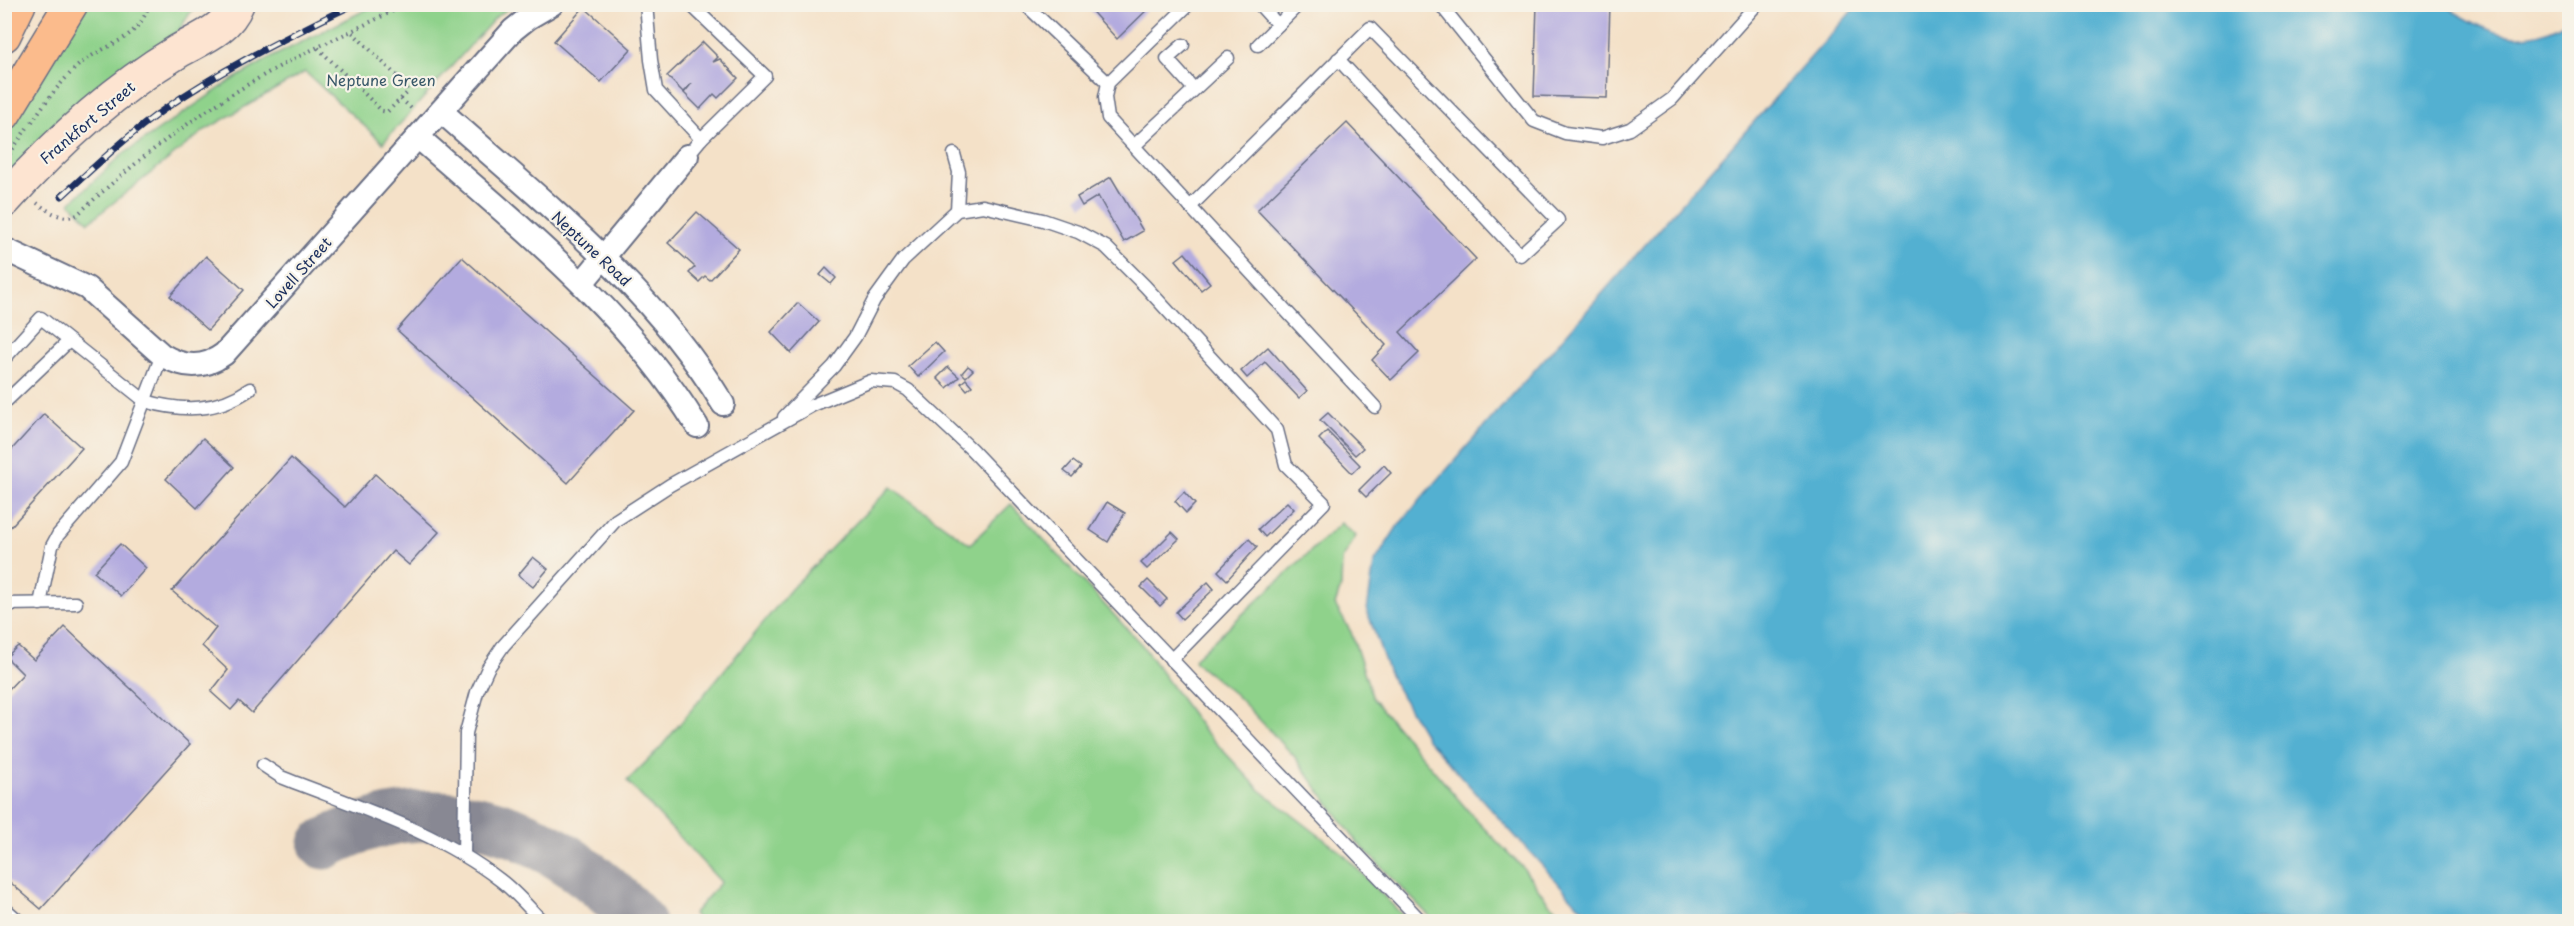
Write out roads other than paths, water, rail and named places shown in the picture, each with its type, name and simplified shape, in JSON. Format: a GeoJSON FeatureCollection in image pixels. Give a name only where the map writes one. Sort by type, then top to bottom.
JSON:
{"type":"FeatureCollection","features":[{"type":"Feature","properties":{"kind":"highway"},"geometry":{"type":"LineString","coordinates":[[4,24],[19,4]]}},
{"type":"Feature","properties":{"kind":"highway"},"geometry":{"type":"LineString","coordinates":[[4,35],[19,4]]}},
{"type":"Feature","properties":{"kind":"highway"},"geometry":{"type":"LineString","coordinates":[[4,114],[64,15]]}},
{"type":"Feature","properties":{"kind":"main road"},"geometry":{"type":"LineString","coordinates":[[177,52],[202,21],[208,4]]}},
{"type":"Feature","properties":{"kind":"main road"},"geometry":{"type":"LineString","coordinates":[[177,52],[214,32],[229,18],[237,4]]}},
{"type":"Feature","properties":{"kind":"main road","name":"Frankfort Street"},"geometry":{"type":"LineString","coordinates":[[19,200],[31,170],[74,129],[133,82],[177,52]]}},
{"type":"Feature","properties":{"kind":"street","name":"Lovell Street"},"geometry":{"type":"LineString","coordinates":[[4,249],[87,288],[162,355],[180,364],[201,366],[214,362],[224,354],[513,30],[552,4]]}},
{"type":"Feature","properties":{"kind":"street","name":"Neptune Road"},"geometry":{"type":"LineString","coordinates":[[441,111],[604,257],[651,307],[718,395],[691,417],[657,367],[624,326],[582,283]]}},
{"type":"Feature","properties":{"kind":"street"},"geometry":{"type":"LineString","coordinates":[[418,137],[582,283],[687,156]]}},
{"type":"Feature","properties":{"kind":"lane"},"geometry":{"type":"LineString","coordinates":[[646,4],[656,90],[700,139]]}},
{"type":"Feature","properties":{"kind":"lane"},"geometry":{"type":"LineString","coordinates":[[687,156],[700,139],[765,76],[690,4]]}},
{"type":"Feature","properties":{"kind":"lane"},"geometry":{"type":"LineString","coordinates":[[1025,4],[1108,83]]}},
{"type":"Feature","properties":{"kind":"lane"},"geometry":{"type":"LineString","coordinates":[[1189,4],[1108,83],[1105,97],[1108,118],[1375,407]]}},
{"type":"Feature","properties":{"kind":"lane"},"geometry":{"type":"LineString","coordinates":[[1259,4],[1278,25]]}},
{"type":"Feature","properties":{"kind":"lane"},"geometry":{"type":"LineString","coordinates":[[1440,4],[1534,121],[1565,133],[1602,138],[1630,129],[1672,99],[1757,4]]}},
{"type":"Feature","properties":{"kind":"lane"},"geometry":{"type":"LineString","coordinates":[[1258,45],[1297,6]]}},
{"type":"Feature","properties":{"kind":"lane"},"geometry":{"type":"LineString","coordinates":[[1190,207],[1338,59],[1370,28],[1558,220],[1520,255],[1338,59]]}},
{"type":"Feature","properties":{"kind":"lane"},"geometry":{"type":"LineString","coordinates":[[1183,45],[1167,59],[1194,89]]}},
{"type":"Feature","properties":{"kind":"lane"},"geometry":{"type":"LineString","coordinates":[[1134,146],[1228,57]]}},
{"type":"Feature","properties":{"kind":"lane"},"geometry":{"type":"LineString","coordinates":[[954,154],[959,172],[957,210]]}},
{"type":"Feature","properties":{"kind":"lane"},"geometry":{"type":"LineString","coordinates":[[773,428],[834,366],[855,337],[874,300],[903,260],[957,210],[983,206],[1043,220],[1078,232],[1106,247],[1145,286],[1277,430],[1286,465],[1324,503],[1171,660]]}},
{"type":"Feature","properties":{"kind":"lane"},"geometry":{"type":"LineString","coordinates":[[4,359],[40,318],[145,401],[167,407],[202,408],[235,399],[250,389]]}},
{"type":"Feature","properties":{"kind":"lane"},"geometry":{"type":"LineString","coordinates":[[4,403],[68,342]]}},
{"type":"Feature","properties":{"kind":"lane"},"geometry":{"type":"LineString","coordinates":[[40,604],[52,546],[58,535],[121,462],[162,355]]}},
{"type":"Feature","properties":{"kind":"lane"},"geometry":{"type":"LineString","coordinates":[[464,855],[466,733],[477,692],[488,668],[503,646],[616,520],[670,485],[813,405],[871,381],[895,382],[908,390],[971,449],[1422,921]]}},
{"type":"Feature","properties":{"kind":"lane"},"geometry":{"type":"LineString","coordinates":[[5,608],[76,603]]}},
{"type":"Feature","properties":{"kind":"lane"},"geometry":{"type":"LineString","coordinates":[[263,765],[281,777],[416,830],[464,855],[502,882],[543,921]]}},
{"type":"Feature","properties":{"kind":"lane"},"geometry":{"type":"LineString","coordinates":[[4,908],[21,921]]}},
{"type":"Feature","properties":{"kind":"water"},"geometry":{"type":"Polygon","coordinates":[[[1858,4],[2447,5],[2451,10],[2495,32],[2523,36],[2553,29],[2569,20],[2569,921],[1606,921],[1578,905],[1427,739],[1390,676],[1367,611],[1374,563],[1397,527],[1858,4]]]}},
{"type":"Feature","properties":{"kind":"railway"},"geometry":{"type":"LineString","coordinates":[[62,196],[112,150],[188,93],[258,53],[354,4]]}},
{"type":"Feature","properties":{"kind":"park label","name":"Neptune Green"},"geometry":{"type":"Point","coordinates":[381,79]}}]}
